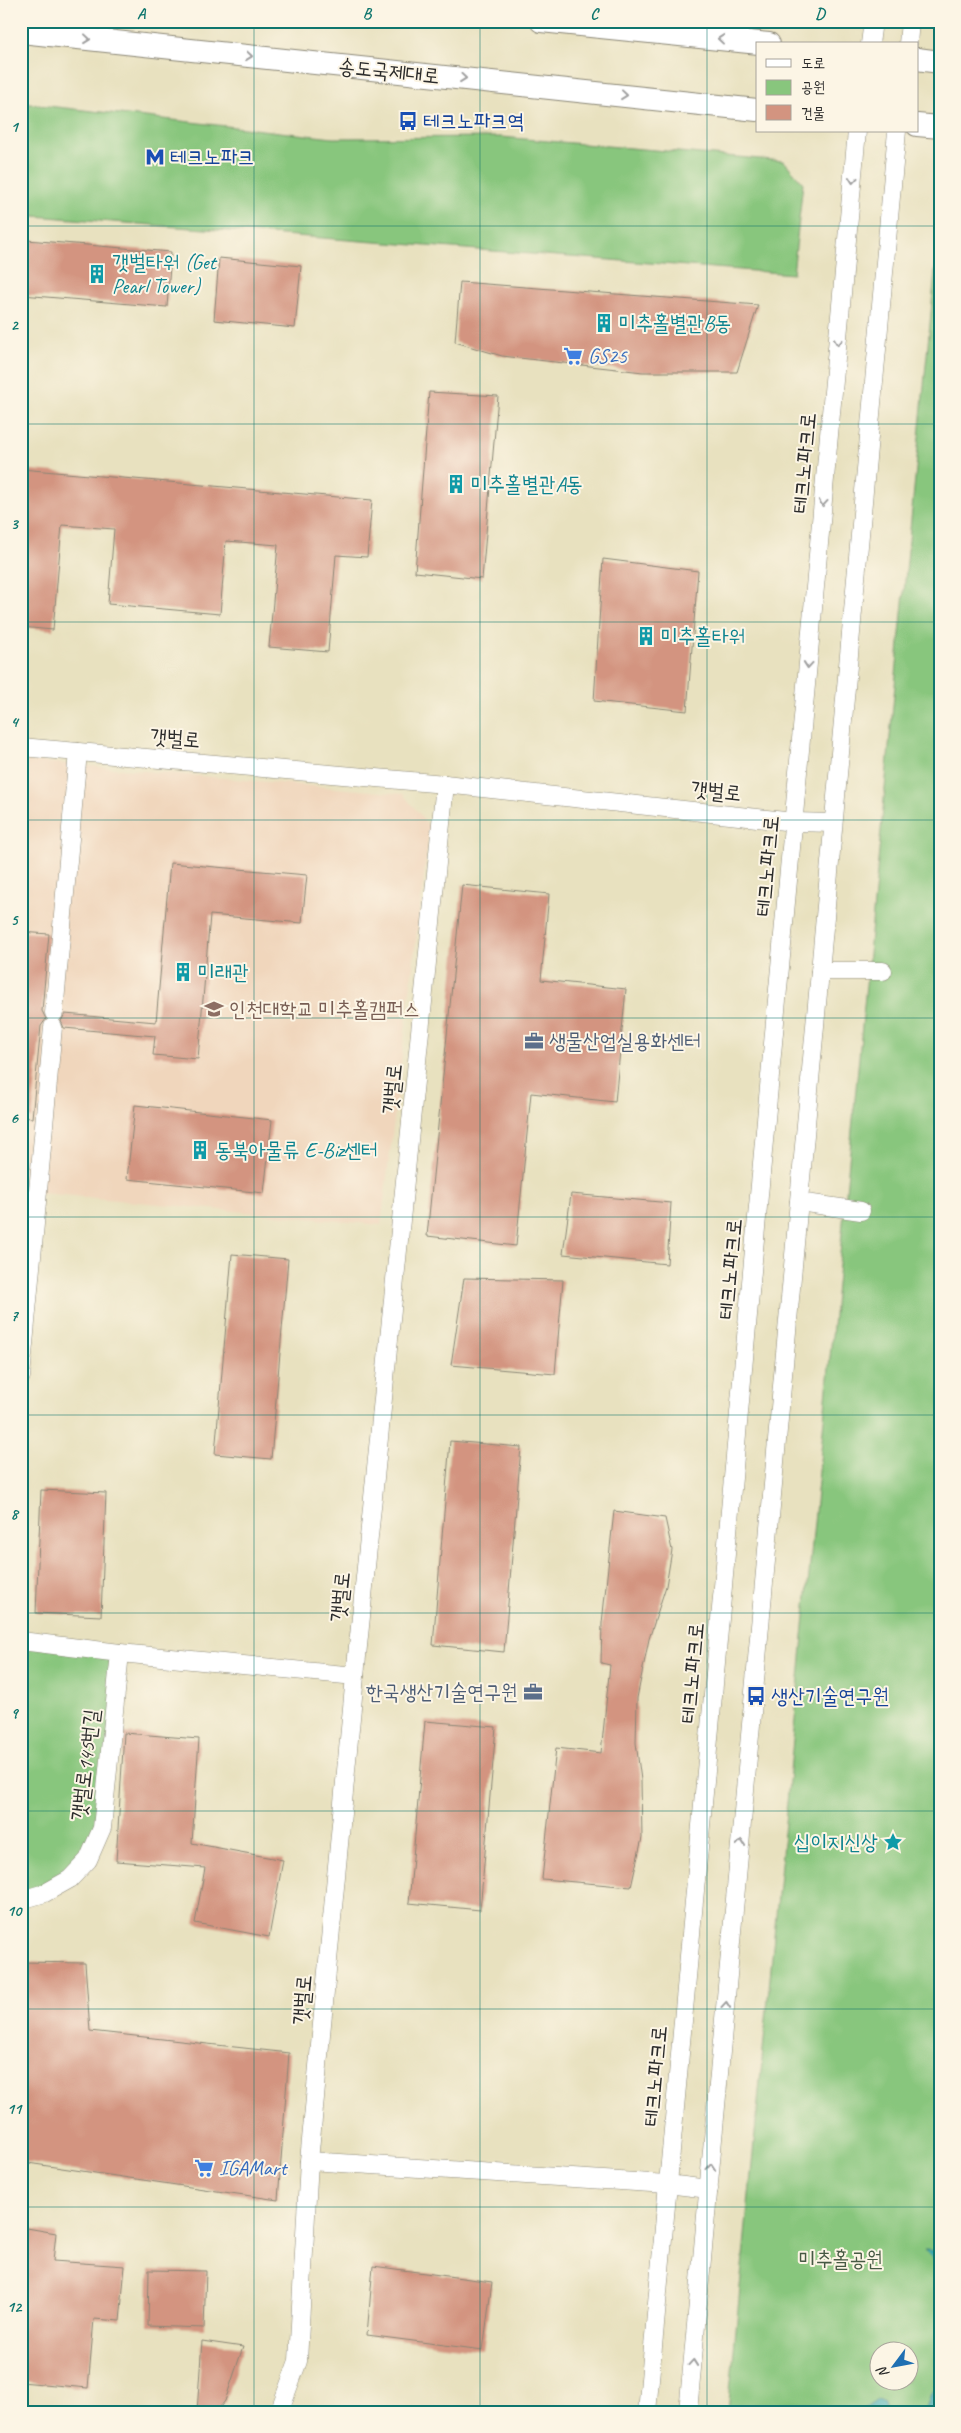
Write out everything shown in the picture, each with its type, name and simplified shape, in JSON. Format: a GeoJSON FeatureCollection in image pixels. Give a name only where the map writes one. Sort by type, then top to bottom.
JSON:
{"type":"FeatureCollection","features":[{"type":"Feature","properties":{"kind":"main road"},"geometry":{"type":"LineString","coordinates":[[541,21],[756,43]]}},
{"type":"Feature","properties":{"kind":"main road","name":"송도국제대로"},"geometry":{"type":"LineString","coordinates":[[21,32],[756,110]]}},
{"type":"Feature","properties":{"kind":"main road"},"geometry":{"type":"LineString","coordinates":[[918,59],[940,62]]}},
{"type":"Feature","properties":{"kind":"main road"},"geometry":{"type":"LineString","coordinates":[[918,125],[940,127]]}},
{"type":"Feature","properties":{"kind":"street"},"geometry":{"type":"LineString","coordinates":[[870,42],[873,21]]}},
{"type":"Feature","properties":{"kind":"street"},"geometry":{"type":"LineString","coordinates":[[908,42],[910,21]]}},
{"type":"Feature","properties":{"kind":"street","name":"테크노파크로"},"geometry":{"type":"LineString","coordinates":[[647,2412],[857,132]]}},
{"type":"Feature","properties":{"kind":"street"},"geometry":{"type":"LineString","coordinates":[[688,2412],[896,132]]}},
{"type":"Feature","properties":{"kind":"street","name":"갯벌로"},"geometry":{"type":"LineString","coordinates":[[21,747],[445,784],[794,822],[833,823]]}},
{"type":"Feature","properties":{"kind":"street"},"geometry":{"type":"LineString","coordinates":[[21,1377],[78,752]]}},
{"type":"Feature","properties":{"kind":"street","name":"갯벌로"},"geometry":{"type":"LineString","coordinates":[[280,2412],[298,2361],[309,2161],[355,1676],[445,784]]}},
{"type":"Feature","properties":{"kind":"street"},"geometry":{"type":"LineString","coordinates":[[820,971],[883,971]]}},
{"type":"Feature","properties":{"kind":"street"},"geometry":{"type":"LineString","coordinates":[[799,1202],[861,1211]]}},
{"type":"Feature","properties":{"kind":"street"},"geometry":{"type":"LineString","coordinates":[[21,1641],[120,1653],[355,1676]]}},
{"type":"Feature","properties":{"kind":"street","name":"갯벌로145번길"},"geometry":{"type":"LineString","coordinates":[[21,1900],[45,1893],[70,1879],[88,1860],[102,1828],[120,1653]]}},
{"type":"Feature","properties":{"kind":"street"},"geometry":{"type":"LineString","coordinates":[[309,2161],[667,2184],[709,2189]]}},
{"type":"Feature","properties":{"kind":"shaded area","name":"인천대학교 미추홀캠퍼스"},"geometry":{"type":"Polygon","coordinates":[[[21,760],[403,794],[430,827],[381,1225],[21,1191],[21,760]]]}},
{"type":"Feature","properties":{"kind":"green space"},"geometry":{"type":"Polygon","coordinates":[[[21,103],[333,138],[501,137],[784,161],[803,183],[793,274],[21,215],[21,103]]]}},
{"type":"Feature","properties":{"kind":"green space","name":"미추홀공원"},"geometry":{"type":"Polygon","coordinates":[[[940,220],[940,2412],[728,2412],[940,220]]]}},
{"type":"Feature","properties":{"kind":"green space"},"geometry":{"type":"Polygon","coordinates":[[[21,1643],[120,1653],[102,1828],[88,1860],[21,1900],[21,1643]]]}},
{"type":"Feature","properties":{"kind":"water"},"geometry":{"type":"Polygon","coordinates":[[[924,2250],[940,2251],[940,2268],[924,2250]]]}},
{"type":"Feature","properties":{"kind":"water"},"geometry":{"type":"Polygon","coordinates":[[[940,2386],[940,2412],[925,2412],[931,2393],[940,2386]]]}},
{"type":"Feature","properties":{"kind":"water"},"geometry":{"type":"Polygon","coordinates":[[[877,2400],[884,2403],[886,2412],[860,2412],[877,2400]]]}},
{"type":"Feature","properties":{"kind":"building","name":"갯벌타워 (Get Pearl Tower)"},"geometry":{"type":"Polygon","coordinates":[[[27,240],[171,252],[167,307],[22,295],[27,240]]]}},
{"type":"Feature","properties":{"kind":"building"},"geometry":{"type":"Polygon","coordinates":[[[219,258],[301,266],[295,328],[214,320],[219,258]]]}},
{"type":"Feature","properties":{"kind":"building","name":"미추홀별관B동"},"geometry":{"type":"Polygon","coordinates":[[[460,282],[758,305],[737,372],[643,372],[502,356],[455,342],[460,282]]]}},
{"type":"Feature","properties":{"kind":"building","name":"미추홀별관A동"},"geometry":{"type":"Polygon","coordinates":[[[429,392],[498,396],[482,579],[415,572],[429,392]]]}},
{"type":"Feature","properties":{"kind":"building"},"geometry":{"type":"Polygon","coordinates":[[[21,469],[372,500],[367,557],[336,555],[328,652],[269,647],[278,545],[226,541],[220,614],[108,604],[114,529],[62,525],[53,630],[21,627],[21,469]]]}},
{"type":"Feature","properties":{"kind":"building","name":"미추홀타워"},"geometry":{"type":"Polygon","coordinates":[[[603,559],[698,571],[687,711],[594,701],[603,559]]]}},
{"type":"Feature","properties":{"kind":"building","name":"미래관"},"geometry":{"type":"Polygon","coordinates":[[[170,863],[307,875],[302,923],[210,915],[198,1059],[153,1055],[155,1036],[64,1028],[61,1021],[65,1014],[156,1022],[170,863]]]}},
{"type":"Feature","properties":{"kind":"building","name":"생물산업실용화센터"},"geometry":{"type":"Polygon","coordinates":[[[462,885],[549,894],[541,980],[626,989],[615,1102],[531,1093],[516,1246],[427,1236],[462,885]]]}},
{"type":"Feature","properties":{"kind":"building"},"geometry":{"type":"Polygon","coordinates":[[[21,932],[49,934],[42,1011],[46,1019],[41,1026],[32,1118],[21,1117],[21,932]]]}},
{"type":"Feature","properties":{"kind":"building","name":"동북아물류 E-Biz센터"},"geometry":{"type":"Polygon","coordinates":[[[135,1105],[272,1120],[264,1193],[127,1179],[135,1105]]]}},
{"type":"Feature","properties":{"kind":"building"},"geometry":{"type":"Polygon","coordinates":[[[571,1194],[671,1203],[667,1264],[563,1254],[571,1194]]]}},
{"type":"Feature","properties":{"kind":"building"},"geometry":{"type":"Polygon","coordinates":[[[232,1254],[288,1259],[271,1459],[215,1454],[232,1254]]]}},
{"type":"Feature","properties":{"kind":"building"},"geometry":{"type":"Polygon","coordinates":[[[464,1278],[563,1280],[555,1374],[451,1365],[464,1278]]]}},
{"type":"Feature","properties":{"kind":"building"},"geometry":{"type":"Polygon","coordinates":[[[450,1441],[521,1447],[504,1652],[433,1645],[450,1441]]]}},
{"type":"Feature","properties":{"kind":"building"},"geometry":{"type":"Polygon","coordinates":[[[41,1490],[106,1493],[101,1616],[36,1613],[41,1490]]]}},
{"type":"Feature","properties":{"kind":"building"},"geometry":{"type":"Polygon","coordinates":[[[614,1511],[665,1518],[672,1550],[666,1586],[649,1639],[637,1698],[636,1743],[641,1780],[642,1838],[631,1887],[542,1879],[556,1748],[601,1753],[610,1665],[601,1663],[602,1623],[614,1511]]]}},
{"type":"Feature","properties":{"kind":"building"},"geometry":{"type":"Polygon","coordinates":[[[425,1721],[496,1727],[480,1910],[409,1903],[425,1721]]]}},
{"type":"Feature","properties":{"kind":"building"},"geometry":{"type":"Polygon","coordinates":[[[124,1733],[199,1739],[192,1843],[283,1860],[269,1937],[195,1923],[205,1868],[116,1861],[124,1733]]]}},
{"type":"Feature","properties":{"kind":"building"},"geometry":{"type":"Polygon","coordinates":[[[21,1962],[85,1963],[90,2031],[289,2053],[278,2200],[21,2162],[21,1962]]]}},
{"type":"Feature","properties":{"kind":"building"},"geometry":{"type":"Polygon","coordinates":[[[21,2227],[56,2233],[53,2261],[125,2266],[120,2321],[94,2319],[88,2388],[21,2382],[21,2227]]]}},
{"type":"Feature","properties":{"kind":"building"},"geometry":{"type":"Polygon","coordinates":[[[373,2266],[492,2282],[483,2350],[367,2335],[373,2266]]]}},
{"type":"Feature","properties":{"kind":"building"},"geometry":{"type":"Polygon","coordinates":[[[149,2270],[206,2271],[204,2328],[148,2326],[149,2270]]]}},
{"type":"Feature","properties":{"kind":"building"},"geometry":{"type":"Polygon","coordinates":[[[202,2341],[243,2347],[225,2401],[216,2412],[197,2412],[202,2341]]]}},
{"type":"Feature","properties":{"kind":"place","name":"테크노파크역"},"geometry":{"type":"Point","coordinates":[408,121]}},
{"type":"Feature","properties":{"kind":"place","name":"테크노파크"},"geometry":{"type":"Point","coordinates":[155,157]}},
{"type":"Feature","properties":{"kind":"place","name":"갯벌타워 (Get Pearl Tower)"},"geometry":{"type":"Point","coordinates":[97,274]}},
{"type":"Feature","properties":{"kind":"place","name":"미추홀별관B동"},"geometry":{"type":"Point","coordinates":[604,323]}},
{"type":"Feature","properties":{"kind":"place","name":"GS25"},"geometry":{"type":"Point","coordinates":[573,356]}},
{"type":"Feature","properties":{"kind":"place","name":"미추홀별관A동"},"geometry":{"type":"Point","coordinates":[456,484]}},
{"type":"Feature","properties":{"kind":"place","name":"미추홀타워"},"geometry":{"type":"Point","coordinates":[646,636]}},
{"type":"Feature","properties":{"kind":"place","name":"미래관"},"geometry":{"type":"Point","coordinates":[183,972]}},
{"type":"Feature","properties":{"kind":"place","name":"인천대학교 미추홀캠퍼스"},"geometry":{"type":"Point","coordinates":[214,1009]}},
{"type":"Feature","properties":{"kind":"place","name":"생물산업실용화센터"},"geometry":{"type":"Point","coordinates":[534,1041]}},
{"type":"Feature","properties":{"kind":"place","name":"동북아물류 E-Biz센터"},"geometry":{"type":"Point","coordinates":[200,1150]}},
{"type":"Feature","properties":{"kind":"place","name":"한국생산기술연구원"},"geometry":{"type":"Point","coordinates":[533,1692]}},
{"type":"Feature","properties":{"kind":"place","name":"생산기술연구원"},"geometry":{"type":"Point","coordinates":[756,1696]}},
{"type":"Feature","properties":{"kind":"place","name":"십이지신상"},"geometry":{"type":"Point","coordinates":[893,1842]}},
{"type":"Feature","properties":{"kind":"place","name":"IGAMart"},"geometry":{"type":"Point","coordinates":[204,2168]}}]}
